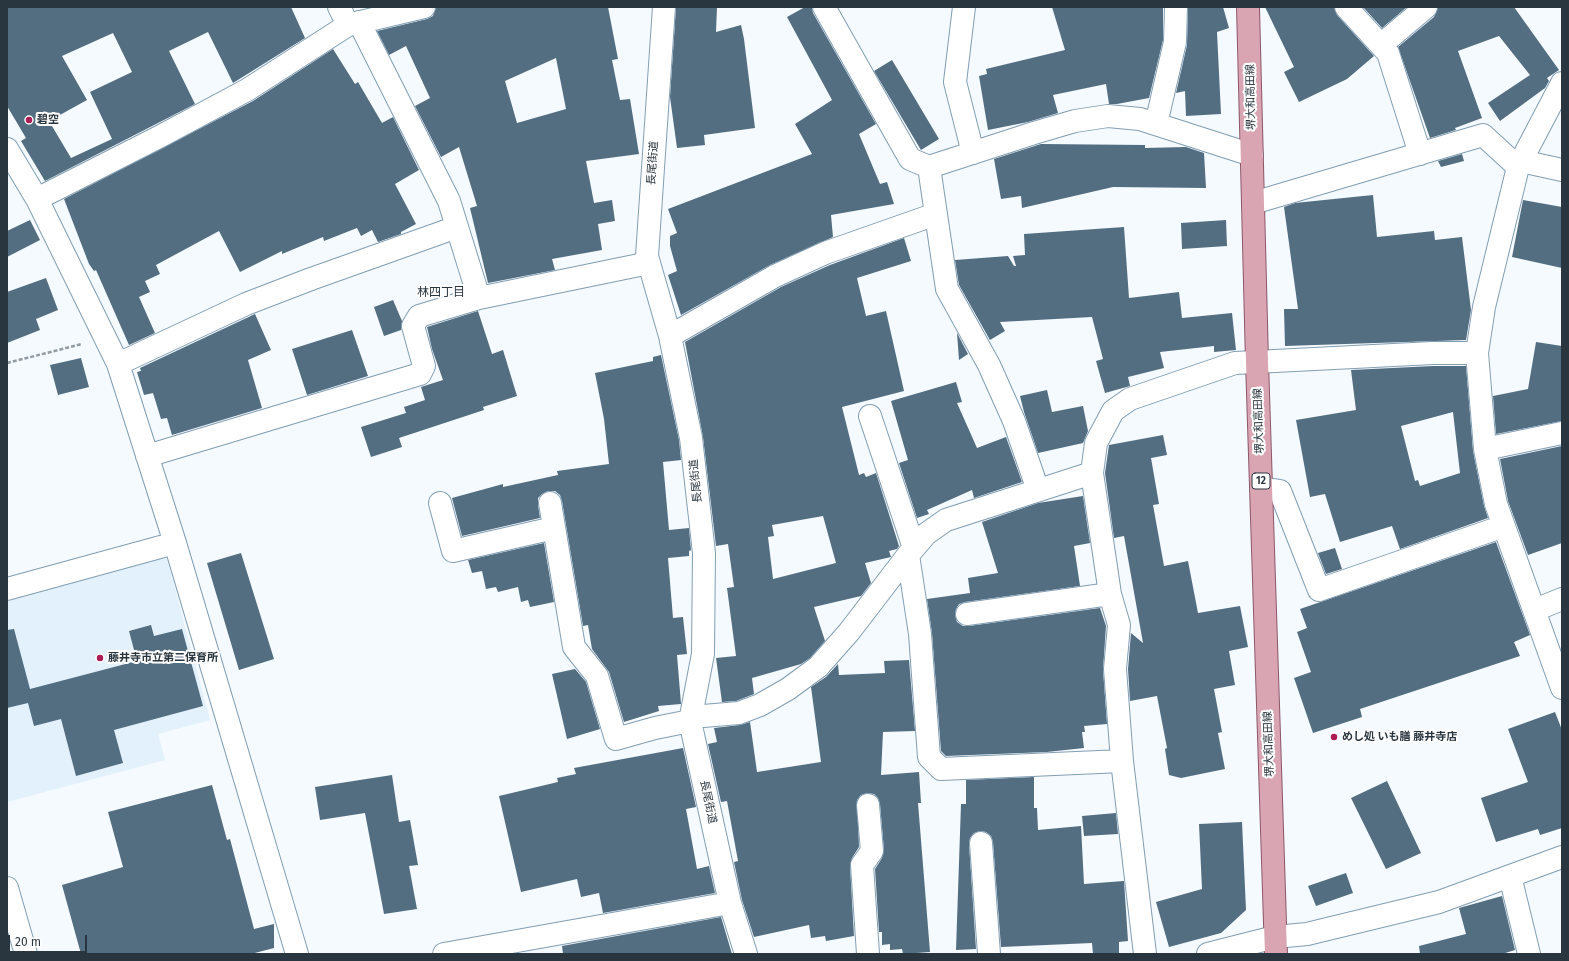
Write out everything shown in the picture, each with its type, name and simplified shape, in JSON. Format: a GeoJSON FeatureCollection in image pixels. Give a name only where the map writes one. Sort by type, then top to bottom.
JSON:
{"type":"FeatureCollection","features":[{"type":"Feature","properties":{"kind":"main road","name":"堺大和高田線"},"geometry":{"type":"LineString","coordinates":[[1248,7],[1257,362],[1275,946]]}},
{"type":"Feature","properties":{"kind":"street"},"geometry":{"type":"LineString","coordinates":[[37,199],[159,138],[247,90],[349,18],[424,7]]}},
{"type":"Feature","properties":{"kind":"street","name":"長尾街道"},"geometry":{"type":"LineString","coordinates":[[664,7],[647,256],[670,336],[691,438],[704,553],[702,654],[691,719],[730,903],[746,954]]}},
{"type":"Feature","properties":{"kind":"street"},"geometry":{"type":"LineString","coordinates":[[824,7],[910,158],[929,167],[1075,121],[1101,117],[1140,119],[1252,155]]}},
{"type":"Feature","properties":{"kind":"street"},"geometry":{"type":"LineString","coordinates":[[964,7],[955,82],[973,153]]}},
{"type":"Feature","properties":{"kind":"street"},"geometry":{"type":"LineString","coordinates":[[1156,124],[1175,42],[1176,7]]}},
{"type":"Feature","properties":{"kind":"street"},"geometry":{"type":"LineString","coordinates":[[1346,7],[1388,53],[1420,154]]}},
{"type":"Feature","properties":{"kind":"street"},"geometry":{"type":"LineString","coordinates":[[1381,45],[1426,7]]}},
{"type":"Feature","properties":{"kind":"street"},"geometry":{"type":"LineString","coordinates":[[349,18],[449,201],[479,298]]}},
{"type":"Feature","properties":{"kind":"street"},"geometry":{"type":"LineString","coordinates":[[1562,83],[1520,164],[1484,307],[1477,353],[1485,449],[1496,504],[1562,688]]}},
{"type":"Feature","properties":{"kind":"street"},"geometry":{"type":"LineString","coordinates":[[1253,203],[1483,135],[1520,164],[1562,170]]}},
{"type":"Feature","properties":{"kind":"street"},"geometry":{"type":"LineString","coordinates":[[11,162],[37,199],[118,364],[175,543],[297,954]]}},
{"type":"Feature","properties":{"kind":"street"},"geometry":{"type":"LineString","coordinates":[[929,167],[948,289],[989,365],[1014,421],[1038,490]]}},
{"type":"Feature","properties":{"kind":"street"},"geometry":{"type":"LineString","coordinates":[[670,336],[775,276],[825,253],[936,214]]}},
{"type":"Feature","properties":{"kind":"street"},"geometry":{"type":"LineString","coordinates":[[118,364],[246,304],[311,279],[457,227]]}},
{"type":"Feature","properties":{"kind":"street"},"geometry":{"type":"LineString","coordinates":[[148,456],[420,374],[424,366],[413,326],[419,316],[479,298],[649,263]]}},
{"type":"Feature","properties":{"kind":"street"},"geometry":{"type":"LineString","coordinates":[[1145,954],[1122,761],[1116,669],[1119,625],[1110,594],[1092,473],[1096,443],[1113,411],[1130,399],[1235,363],[1433,353],[1477,353]]}},
{"type":"Feature","properties":{"kind":"street"},"geometry":{"type":"LineString","coordinates":[[870,416],[911,552],[920,634],[929,757],[941,769],[1122,761]]}},
{"type":"Feature","properties":{"kind":"street"},"geometry":{"type":"LineString","coordinates":[[1485,449],[1562,434]]}},
{"type":"Feature","properties":{"kind":"street"},"geometry":{"type":"LineString","coordinates":[[550,503],[574,647],[597,676],[616,739],[691,719],[739,713],[753,708],[788,689],[812,671],[850,632],[926,534],[946,520],[1092,473]]}},
{"type":"Feature","properties":{"kind":"street"},"geometry":{"type":"LineString","coordinates":[[1261,488],[1280,491],[1319,590],[1504,526]]}},
{"type":"Feature","properties":{"kind":"street"},"geometry":{"type":"LineString","coordinates":[[440,503],[453,551],[554,528]]}},
{"type":"Feature","properties":{"kind":"street"},"geometry":{"type":"LineString","coordinates":[[7,589],[175,543]]}},
{"type":"Feature","properties":{"kind":"street"},"geometry":{"type":"LineString","coordinates":[[967,614],[1110,594]]}},
{"type":"Feature","properties":{"kind":"street"},"geometry":{"type":"LineString","coordinates":[[1535,610],[1562,600]]}},
{"type":"Feature","properties":{"kind":"street"},"geometry":{"type":"LineString","coordinates":[[868,805],[872,851],[862,865],[868,954]]}},
{"type":"Feature","properties":{"kind":"street"},"geometry":{"type":"LineString","coordinates":[[982,843],[989,954]]}},
{"type":"Feature","properties":{"kind":"street"},"geometry":{"type":"LineString","coordinates":[[1208,954],[1275,946],[1307,934],[1439,902],[1562,857]]}},
{"type":"Feature","properties":{"kind":"street"},"geometry":{"type":"LineString","coordinates":[[1510,876],[1529,954]]}},
{"type":"Feature","properties":{"kind":"street"},"geometry":{"type":"LineString","coordinates":[[8,893],[26,954]]}},
{"type":"Feature","properties":{"kind":"street"},"geometry":{"type":"LineString","coordinates":[[444,954],[730,903]]}},
{"type":"Feature","properties":{"kind":"path"},"geometry":{"type":"LineString","coordinates":[[7,363],[105,338]]}},
{"type":"Feature","properties":{"kind":"shaded area","name":"藤井寺市立第二保育所"},"geometry":{"type":"Polygon","coordinates":[[[158,556],[167,559],[210,720],[158,734],[165,760],[7,802],[7,596],[158,556]]]}},
{"type":"Feature","properties":{"kind":"building"},"geometry":{"type":"Polygon","coordinates":[[[7,7],[291,7],[305,38],[233,83],[208,32],[169,51],[195,104],[45,181],[21,141],[26,138],[7,106],[7,7]],[[113,33],[62,56],[87,100],[49,121],[71,158],[112,139],[90,92],[132,72],[113,33]]]}},
{"type":"Feature","properties":{"kind":"building"},"geometry":{"type":"Polygon","coordinates":[[[436,7],[608,7],[618,59],[612,60],[620,100],[630,99],[639,154],[586,161],[594,203],[612,200],[615,221],[598,224],[602,250],[552,259],[555,270],[488,283],[470,208],[477,206],[459,147],[441,157],[415,106],[430,98],[406,46],[389,55],[377,31],[427,19],[433,16],[436,7]],[[556,58],[505,81],[517,123],[566,109],[556,58]]]}},
{"type":"Feature","properties":{"kind":"building"},"geometry":{"type":"Polygon","coordinates":[[[676,7],[717,7],[716,32],[741,25],[755,128],[704,135],[705,145],[677,148],[670,97],[676,7]]]}},
{"type":"Feature","properties":{"kind":"building"},"geometry":{"type":"Polygon","coordinates":[[[805,7],[812,7],[813,13],[876,124],[859,134],[880,184],[887,182],[894,204],[831,215],[833,237],[770,265],[681,315],[668,275],[677,271],[670,246],[670,236],[677,233],[668,209],[812,154],[795,124],[832,100],[787,17],[805,7]]]}},
{"type":"Feature","properties":{"kind":"building"},"geometry":{"type":"Polygon","coordinates":[[[1052,7],[1163,7],[1163,40],[1149,98],[1109,104],[1106,84],[1053,95],[1058,113],[1028,122],[988,130],[979,76],[987,74],[986,69],[1065,50],[1052,7]]]}},
{"type":"Feature","properties":{"kind":"building"},"geometry":{"type":"Polygon","coordinates":[[[1188,7],[1223,7],[1229,28],[1217,32],[1221,114],[1186,116],[1185,91],[1176,93],[1187,45],[1188,7]]]}},
{"type":"Feature","properties":{"kind":"building"},"geometry":{"type":"Polygon","coordinates":[[[1265,7],[1334,7],[1337,15],[1374,56],[1347,79],[1299,102],[1284,72],[1294,67],[1265,7]]]}},
{"type":"Feature","properties":{"kind":"building"},"geometry":{"type":"Polygon","coordinates":[[[1363,7],[1407,7],[1382,28],[1363,7]]]}},
{"type":"Feature","properties":{"kind":"building"},"geometry":{"type":"Polygon","coordinates":[[[1438,7],[1514,7],[1559,70],[1547,78],[1549,81],[1545,88],[1500,121],[1488,103],[1530,75],[1499,36],[1458,51],[1482,118],[1455,128],[1456,130],[1430,138],[1398,47],[1434,17],[1438,7]]]}},
{"type":"Feature","properties":{"kind":"building"},"geometry":{"type":"Polygon","coordinates":[[[333,49],[355,84],[358,82],[382,123],[393,117],[419,170],[395,184],[416,224],[401,232],[401,234],[378,242],[372,230],[361,236],[357,228],[324,241],[323,237],[282,254],[282,251],[240,272],[219,231],[156,265],[160,274],[145,281],[150,292],[139,297],[155,333],[129,345],[96,270],[94,271],[89,264],[64,199],[253,101],[333,49]]]}},
{"type":"Feature","properties":{"kind":"building"},"geometry":{"type":"Polygon","coordinates":[[[892,60],[939,139],[921,150],[874,71],[892,60]]]}},
{"type":"Feature","properties":{"kind":"building"},"geometry":{"type":"Polygon","coordinates":[[[1041,144],[1145,145],[1145,148],[1186,147],[1204,153],[1206,188],[1113,187],[1022,208],[1021,196],[1001,199],[994,159],[1041,144]]]}},
{"type":"Feature","properties":{"kind":"building"},"geometry":{"type":"Polygon","coordinates":[[[1462,154],[1464,161],[1441,167],[1438,161],[1462,154]]]}},
{"type":"Feature","properties":{"kind":"building"},"geometry":{"type":"Polygon","coordinates":[[[1373,195],[1377,237],[1434,231],[1435,240],[1462,237],[1471,310],[1466,340],[1285,346],[1284,309],[1298,309],[1284,207],[1295,203],[1373,195]]]}},
{"type":"Feature","properties":{"kind":"building"},"geometry":{"type":"Polygon","coordinates":[[[1523,200],[1562,207],[1562,268],[1512,257],[1523,200]]]}},
{"type":"Feature","properties":{"kind":"building"},"geometry":{"type":"Polygon","coordinates":[[[30,220],[40,240],[7,257],[7,231],[30,220]]]}},
{"type":"Feature","properties":{"kind":"building"},"geometry":{"type":"Polygon","coordinates":[[[1226,220],[1227,246],[1182,249],[1181,223],[1226,220]]]}},
{"type":"Feature","properties":{"kind":"building"},"geometry":{"type":"Polygon","coordinates":[[[1124,227],[1129,298],[1179,292],[1182,318],[1232,313],[1236,350],[1214,352],[1214,346],[1160,352],[1164,368],[1128,377],[1130,386],[1105,393],[1096,361],[1103,359],[1092,317],[1000,322],[1005,331],[990,340],[959,285],[955,260],[1008,256],[1014,266],[1016,266],[1013,256],[1025,255],[1024,234],[1124,227]]]}},
{"type":"Feature","properties":{"kind":"building"},"geometry":{"type":"Polygon","coordinates":[[[904,238],[911,261],[857,278],[866,316],[886,311],[904,391],[842,407],[859,475],[864,473],[866,477],[876,473],[899,546],[897,549],[889,551],[891,557],[865,563],[871,583],[861,596],[814,607],[825,641],[810,658],[801,664],[752,678],[754,694],[736,701],[722,702],[716,658],[736,656],[727,588],[734,587],[728,544],[716,546],[703,437],[685,342],[781,287],[830,265],[904,238]],[[823,516],[772,525],[774,536],[768,537],[773,579],[836,563],[823,516]]]}},
{"type":"Feature","properties":{"kind":"building"},"geometry":{"type":"Polygon","coordinates":[[[46,278],[58,310],[36,319],[40,330],[7,343],[7,292],[46,278]]]}},
{"type":"Feature","properties":{"kind":"building"},"geometry":{"type":"Polygon","coordinates":[[[393,300],[402,321],[401,330],[384,336],[374,307],[393,300]]]}},
{"type":"Feature","properties":{"kind":"building"},"geometry":{"type":"Polygon","coordinates":[[[478,311],[492,354],[503,350],[517,396],[483,407],[484,410],[399,438],[402,447],[371,457],[361,427],[406,413],[404,407],[425,400],[421,387],[443,380],[432,349],[427,327],[478,311]]]}},
{"type":"Feature","properties":{"kind":"building"},"geometry":{"type":"Polygon","coordinates":[[[255,314],[271,350],[248,360],[262,408],[172,435],[167,418],[161,419],[153,393],[144,395],[137,372],[141,371],[140,368],[255,314]]]}},
{"type":"Feature","properties":{"kind":"building"},"geometry":{"type":"Polygon","coordinates":[[[352,330],[368,376],[307,395],[292,349],[352,330]]]}},
{"type":"Feature","properties":{"kind":"building"},"geometry":{"type":"Polygon","coordinates":[[[957,333],[968,354],[959,360],[957,333]]]}},
{"type":"Feature","properties":{"kind":"building"},"geometry":{"type":"Polygon","coordinates":[[[1536,342],[1562,346],[1562,421],[1496,434],[1493,396],[1528,389],[1536,342]]]}},
{"type":"Feature","properties":{"kind":"building"},"geometry":{"type":"Polygon","coordinates":[[[661,355],[679,440],[681,460],[663,462],[669,530],[689,528],[691,550],[689,551],[689,556],[668,558],[673,618],[683,617],[687,654],[677,655],[681,704],[658,706],[659,711],[624,722],[609,672],[592,649],[588,625],[583,626],[560,495],[555,491],[548,491],[538,498],[540,518],[462,536],[452,498],[503,484],[503,487],[558,475],[557,471],[609,464],[604,419],[595,373],[653,361],[653,357],[661,355]]]}},
{"type":"Feature","properties":{"kind":"building"},"geometry":{"type":"Polygon","coordinates":[[[81,358],[89,387],[58,395],[50,365],[81,358]]]}},
{"type":"Feature","properties":{"kind":"building"},"geometry":{"type":"Polygon","coordinates":[[[1466,366],[1473,451],[1484,506],[1488,518],[1400,549],[1392,526],[1340,542],[1325,494],[1310,497],[1296,420],[1356,410],[1351,370],[1466,366]],[[1453,412],[1401,426],[1415,481],[1418,480],[1420,486],[1460,473],[1453,412]]]}},
{"type":"Feature","properties":{"kind":"building"},"geometry":{"type":"Polygon","coordinates":[[[956,382],[962,402],[957,403],[977,448],[1006,437],[1022,482],[974,498],[972,490],[927,510],[929,514],[917,518],[899,463],[908,460],[891,401],[956,382]]]}},
{"type":"Feature","properties":{"kind":"building"},"geometry":{"type":"Polygon","coordinates":[[[1047,390],[1052,412],[1083,406],[1088,431],[1083,443],[1038,453],[1020,396],[1047,390]]]}},
{"type":"Feature","properties":{"kind":"building"},"geometry":{"type":"Polygon","coordinates":[[[1163,435],[1167,455],[1151,458],[1159,504],[1153,505],[1164,566],[1188,561],[1198,613],[1240,606],[1248,647],[1229,651],[1235,685],[1214,689],[1222,732],[1218,733],[1225,769],[1181,778],[1169,775],[1165,749],[1167,748],[1157,696],[1130,701],[1128,669],[1131,633],[1143,643],[1124,536],[1114,538],[1105,473],[1109,445],[1163,435]]]}},
{"type":"Feature","properties":{"kind":"building"},"geometry":{"type":"Polygon","coordinates":[[[1562,446],[1562,543],[1528,555],[1508,501],[1500,459],[1562,446]]]}},
{"type":"Feature","properties":{"kind":"building"},"geometry":{"type":"Polygon","coordinates":[[[1083,496],[1090,543],[1074,546],[1080,586],[965,602],[959,604],[955,615],[957,622],[963,626],[969,626],[1100,608],[1106,626],[1103,670],[1107,724],[1084,726],[1085,732],[1082,732],[1084,748],[1047,752],[946,756],[941,751],[932,633],[927,599],[970,593],[968,578],[998,573],[982,522],[1038,503],[1083,496]]]}},
{"type":"Feature","properties":{"kind":"building"},"geometry":{"type":"Polygon","coordinates":[[[1496,542],[1530,635],[1514,642],[1520,656],[1360,709],[1362,717],[1313,733],[1294,678],[1311,672],[1297,632],[1307,628],[1300,609],[1496,542]]]}},
{"type":"Feature","properties":{"kind":"building"},"geometry":{"type":"Polygon","coordinates":[[[544,543],[554,602],[530,607],[528,600],[521,602],[518,587],[498,592],[496,587],[486,589],[482,571],[472,573],[468,560],[544,543]]]}},
{"type":"Feature","properties":{"kind":"building"},"geometry":{"type":"Polygon","coordinates":[[[1335,548],[1342,569],[1326,574],[1318,553],[1335,548]]]}},
{"type":"Feature","properties":{"kind":"building"},"geometry":{"type":"Polygon","coordinates":[[[241,553],[274,659],[239,670],[207,563],[241,553]]]}},
{"type":"Feature","properties":{"kind":"building"},"geometry":{"type":"Polygon","coordinates":[[[151,625],[154,636],[182,629],[203,706],[114,730],[123,763],[76,776],[61,719],[34,726],[28,703],[7,708],[7,630],[14,629],[30,689],[137,661],[129,631],[151,625]]]}},
{"type":"Feature","properties":{"kind":"building"},"geometry":{"type":"Polygon","coordinates":[[[909,660],[915,731],[883,732],[881,775],[919,772],[921,803],[918,803],[930,952],[903,954],[902,949],[890,950],[890,944],[882,945],[882,932],[879,932],[875,869],[882,858],[884,850],[880,804],[878,798],[874,794],[867,793],[861,795],[857,800],[859,847],[852,858],[850,866],[854,936],[826,941],[825,936],[811,938],[809,925],[754,937],[742,900],[734,862],[738,861],[727,801],[721,802],[708,744],[717,742],[714,728],[740,725],[750,722],[757,772],[821,762],[811,687],[826,677],[838,664],[839,675],[885,673],[884,661],[909,660]]]}},
{"type":"Feature","properties":{"kind":"building"},"geometry":{"type":"Polygon","coordinates":[[[575,669],[586,682],[600,729],[567,739],[552,674],[575,669]]]}},
{"type":"Feature","properties":{"kind":"building"},"geometry":{"type":"Polygon","coordinates":[[[1555,712],[1562,730],[1562,828],[1540,835],[1538,829],[1496,842],[1481,798],[1528,782],[1508,729],[1555,712]]]}},
{"type":"Feature","properties":{"kind":"building"},"geometry":{"type":"Polygon","coordinates":[[[683,748],[696,807],[686,809],[697,869],[709,866],[715,893],[603,913],[599,893],[581,897],[577,879],[521,892],[499,796],[558,782],[557,778],[576,774],[574,768],[683,748]]]}},
{"type":"Feature","properties":{"kind":"building"},"geometry":{"type":"Polygon","coordinates":[[[392,775],[399,822],[410,820],[418,865],[409,866],[417,909],[384,914],[365,813],[320,820],[315,787],[392,775]]]}},
{"type":"Feature","properties":{"kind":"building"},"geometry":{"type":"Polygon","coordinates":[[[1034,777],[1034,808],[1037,808],[1038,830],[1081,826],[1084,884],[1124,881],[1128,941],[1119,942],[1119,953],[1093,954],[1092,943],[1001,947],[993,842],[991,836],[986,832],[980,831],[974,833],[970,838],[969,844],[976,949],[956,950],[961,804],[966,804],[966,780],[1034,777]]]}},
{"type":"Feature","properties":{"kind":"building"},"geometry":{"type":"Polygon","coordinates":[[[1387,781],[1421,853],[1386,869],[1351,798],[1387,781]]]}},
{"type":"Feature","properties":{"kind":"building"},"geometry":{"type":"Polygon","coordinates":[[[212,785],[227,840],[230,839],[254,929],[274,924],[274,948],[251,954],[81,954],[62,885],[123,867],[108,812],[212,785]]]}},
{"type":"Feature","properties":{"kind":"building"},"geometry":{"type":"Polygon","coordinates":[[[1116,813],[1118,834],[1084,836],[1082,816],[1116,813]]]}},
{"type":"Feature","properties":{"kind":"building"},"geometry":{"type":"Polygon","coordinates":[[[1242,822],[1246,910],[1221,933],[1169,947],[1156,902],[1202,889],[1199,824],[1242,822]]]}},
{"type":"Feature","properties":{"kind":"building"},"geometry":{"type":"Polygon","coordinates":[[[1346,873],[1353,893],[1316,906],[1308,886],[1346,873]]]}},
{"type":"Feature","properties":{"kind":"building"},"geometry":{"type":"Polygon","coordinates":[[[1502,896],[1515,950],[1502,954],[1420,954],[1419,946],[1466,934],[1459,908],[1502,896]]]}},
{"type":"Feature","properties":{"kind":"building"},"geometry":{"type":"Polygon","coordinates":[[[721,917],[732,954],[563,954],[562,946],[721,917]]]}},
{"type":"Feature","properties":{"kind":"place","name":"碧空"},"geometry":{"type":"Point","coordinates":[29,120]}},
{"type":"Feature","properties":{"kind":"place","name":"藤井寺市立第二保育所"},"geometry":{"type":"Point","coordinates":[100,658]}},
{"type":"Feature","properties":{"kind":"place","name":"めし処 いも膳 藤井寺店"},"geometry":{"type":"Point","coordinates":[1334,737]}},
{"type":"Feature","properties":{"kind":"district","name":"林四丁目"},"geometry":{"type":"Point","coordinates":[441,293]}}]}
